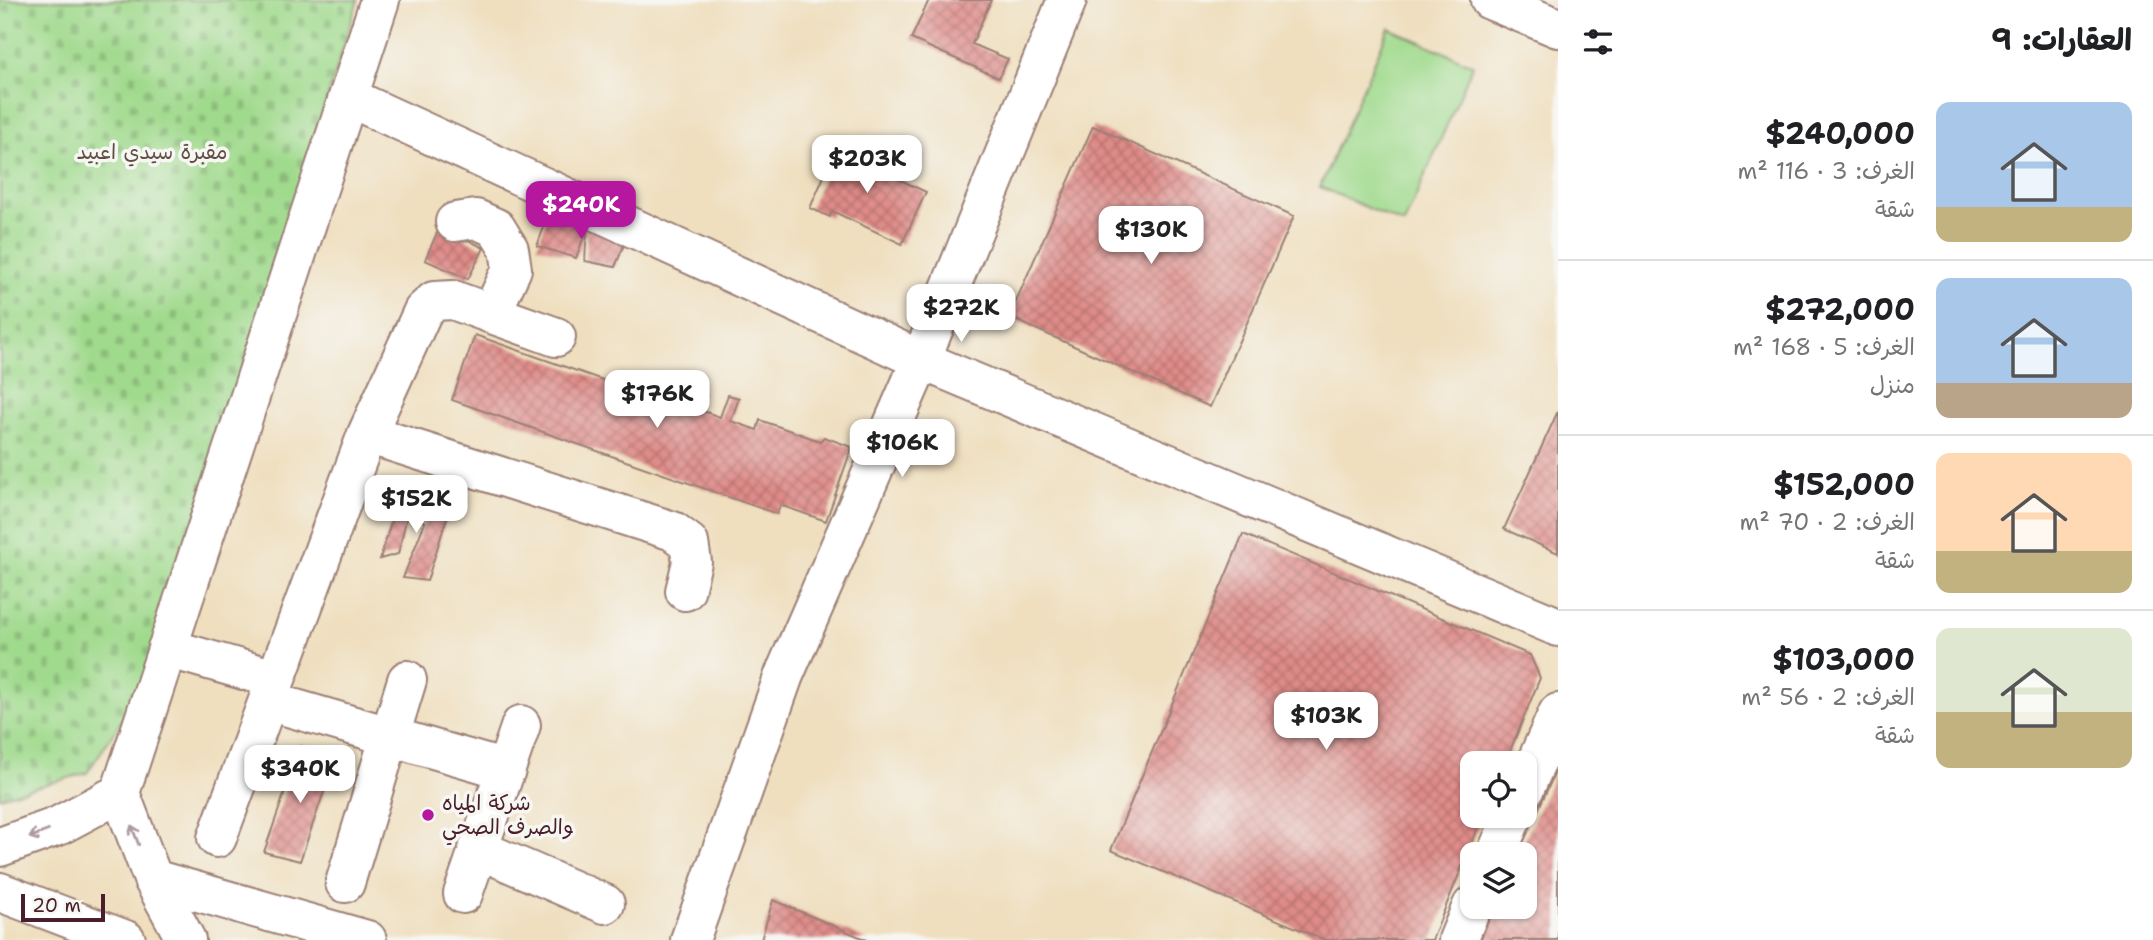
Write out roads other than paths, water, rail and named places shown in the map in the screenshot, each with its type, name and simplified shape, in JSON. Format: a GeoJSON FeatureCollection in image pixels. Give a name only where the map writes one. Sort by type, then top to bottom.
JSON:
{"type":"FeatureCollection","features":[{"type":"Feature","properties":{"kind":"main road"},"geometry":{"type":"LineString","coordinates":[[186,940],[153,879],[120,793],[380,0]]}},
{"type":"Feature","properties":{"kind":"main road"},"geometry":{"type":"LineString","coordinates":[[690,940],[784,675],[921,360],[1067,0]]}},
{"type":"Feature","properties":{"kind":"main road"},"geometry":{"type":"LineString","coordinates":[[1490,0],[1558,29]]}},
{"type":"Feature","properties":{"kind":"main road"},"geometry":{"type":"LineString","coordinates":[[348,97],[921,360],[1558,627]]}},
{"type":"Feature","properties":{"kind":"main road"},"geometry":{"type":"LineString","coordinates":[[455,222],[476,219],[496,228],[509,248],[512,269],[491,314]]}},
{"type":"Feature","properties":{"kind":"main road"},"geometry":{"type":"LineString","coordinates":[[217,838],[367,434],[423,311],[433,302],[453,300],[556,337]]}},
{"type":"Feature","properties":{"kind":"main road"},"geometry":{"type":"LineString","coordinates":[[367,434],[673,531],[688,543],[692,562],[685,591]]}},
{"type":"Feature","properties":{"kind":"main road"},"geometry":{"type":"LineString","coordinates":[[167,648],[388,736],[506,770]]}},
{"type":"Feature","properties":{"kind":"main road"},"geometry":{"type":"LineString","coordinates":[[345,883],[407,680]]}},
{"type":"Feature","properties":{"kind":"main road"},"geometry":{"type":"LineString","coordinates":[[1537,760],[1558,713]]}},
{"type":"Feature","properties":{"kind":"main road"},"geometry":{"type":"LineString","coordinates":[[463,894],[521,725]]}},
{"type":"Feature","properties":{"kind":"main road"},"geometry":{"type":"LineString","coordinates":[[0,846],[58,826],[120,793]]}},
{"type":"Feature","properties":{"kind":"main road"},"geometry":{"type":"LineString","coordinates":[[478,849],[605,904]]}},
{"type":"Feature","properties":{"kind":"main road"},"geometry":{"type":"LineString","coordinates":[[153,879],[367,940]]}},
{"type":"Feature","properties":{"kind":"main road"},"geometry":{"type":"LineString","coordinates":[[0,892],[126,940]]}},
{"type":"Feature","properties":{"kind":"main road"},"geometry":{"type":"LineString","coordinates":[[1458,940],[1467,919]]}},
{"type":"Feature","properties":{"kind":"place","name":"شركة المياه والصرف الصحي"},"geometry":{"type":"Point","coordinates":[428,815]}},
{"type":"Feature","properties":{"kind":"park label","name":"مقبرة سيدي اعبيد"},"geometry":{"type":"Point","coordinates":[152,152]}}]}
